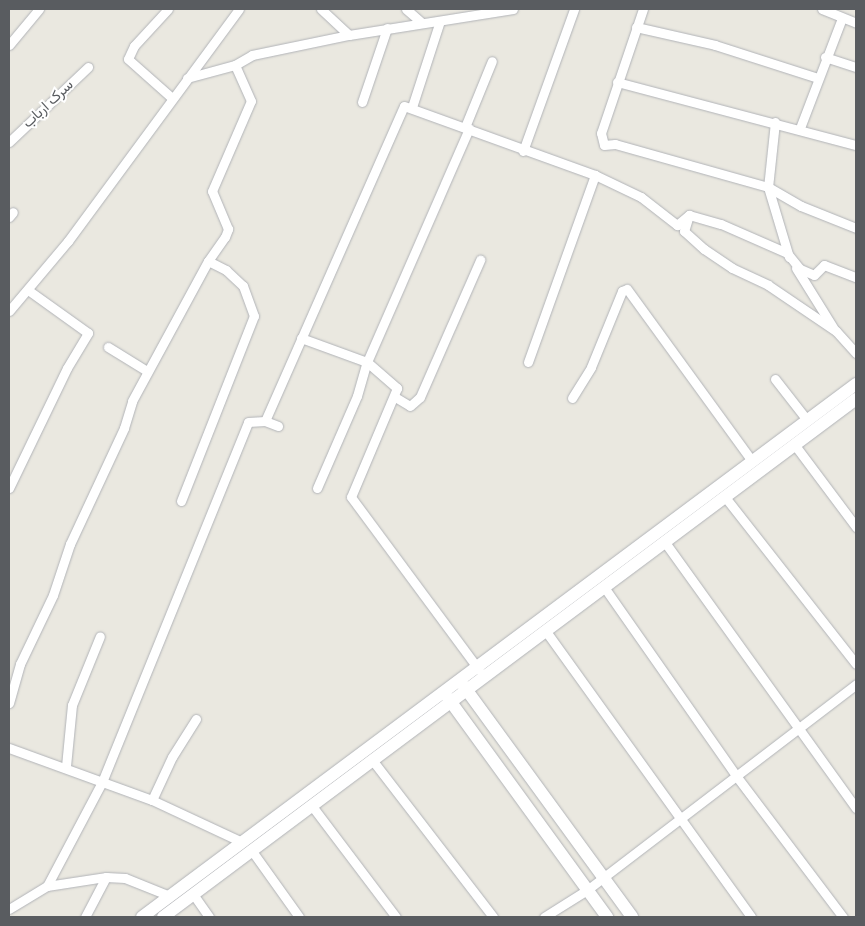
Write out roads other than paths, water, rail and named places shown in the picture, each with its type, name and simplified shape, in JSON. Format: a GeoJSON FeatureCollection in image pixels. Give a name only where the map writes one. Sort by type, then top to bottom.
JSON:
{"type":"FeatureCollection","features":[{"type":"Feature","properties":{"kind":"main road"},"geometry":{"type":"LineString","coordinates":[[142,917],[242,842],[448,698],[752,461],[856,384]]}},
{"type":"Feature","properties":{"kind":"main road"},"geometry":{"type":"LineString","coordinates":[[481,673],[545,630],[856,399]]}},
{"type":"Feature","properties":{"kind":"main road"},"geometry":{"type":"LineString","coordinates":[[464,686],[632,917]]}},
{"type":"Feature","properties":{"kind":"main road"},"geometry":{"type":"LineString","coordinates":[[163,917],[373,762],[448,698]]}},
{"type":"Feature","properties":{"kind":"main road"},"geometry":{"type":"LineString","coordinates":[[448,698],[607,917]]}},
{"type":"Feature","properties":{"kind":"street"},"geometry":{"type":"LineString","coordinates":[[9,45],[39,9]]}},
{"type":"Feature","properties":{"kind":"street"},"geometry":{"type":"LineString","coordinates":[[168,9],[134,46],[128,59],[172,98]]}},
{"type":"Feature","properties":{"kind":"street"},"geometry":{"type":"LineString","coordinates":[[9,311],[68,241],[239,9]]}},
{"type":"Feature","properties":{"kind":"street"},"geometry":{"type":"LineString","coordinates":[[321,9],[349,35]]}},
{"type":"Feature","properties":{"kind":"street"},"geometry":{"type":"LineString","coordinates":[[406,9],[421,22]]}},
{"type":"Feature","properties":{"kind":"street"},"geometry":{"type":"LineString","coordinates":[[187,78],[235,66],[252,55],[421,22],[440,21],[513,9]]}},
{"type":"Feature","properties":{"kind":"street"},"geometry":{"type":"LineString","coordinates":[[523,151],[574,9]]}},
{"type":"Feature","properties":{"kind":"street"},"geometry":{"type":"LineString","coordinates":[[642,9],[601,133],[604,145],[615,144],[768,187],[801,206],[856,228]]}},
{"type":"Feature","properties":{"kind":"street"},"geometry":{"type":"LineString","coordinates":[[822,9],[856,23]]}},
{"type":"Feature","properties":{"kind":"street"},"geometry":{"type":"LineString","coordinates":[[800,128],[842,18]]}},
{"type":"Feature","properties":{"kind":"street"},"geometry":{"type":"LineString","coordinates":[[412,107],[440,21]]}},
{"type":"Feature","properties":{"kind":"street"},"geometry":{"type":"LineString","coordinates":[[636,27],[715,45],[818,78]]}},
{"type":"Feature","properties":{"kind":"street"},"geometry":{"type":"LineString","coordinates":[[362,102],[387,28]]}},
{"type":"Feature","properties":{"kind":"street"},"geometry":{"type":"LineString","coordinates":[[826,58],[856,68]]}},
{"type":"Feature","properties":{"kind":"street"},"geometry":{"type":"LineString","coordinates":[[317,488],[357,396],[367,362],[467,128],[492,61]]}},
{"type":"Feature","properties":{"kind":"street"},"geometry":{"type":"LineString","coordinates":[[9,703],[20,664],[53,595],[70,544],[146,371],[228,228],[212,191],[251,101],[235,66]]}},
{"type":"Feature","properties":{"kind":"street","name":"سرک ارباب"},"geometry":{"type":"LineString","coordinates":[[9,142],[88,67]]}},
{"type":"Feature","properties":{"kind":"street"},"geometry":{"type":"LineString","coordinates":[[617,82],[800,128],[856,145]]}},
{"type":"Feature","properties":{"kind":"street"},"geometry":{"type":"LineString","coordinates":[[265,422],[404,106],[412,107],[523,151],[595,175],[641,197],[677,225],[689,216]]}},
{"type":"Feature","properties":{"kind":"street"},"geometry":{"type":"LineString","coordinates":[[775,122],[768,187],[787,253],[836,331],[856,353]]}},
{"type":"Feature","properties":{"kind":"street"},"geometry":{"type":"LineString","coordinates":[[528,362],[595,175]]}},
{"type":"Feature","properties":{"kind":"street"},"geometry":{"type":"LineString","coordinates":[[689,216],[721,224],[787,253],[800,269],[814,275],[824,265],[856,277]]}},
{"type":"Feature","properties":{"kind":"street"},"geometry":{"type":"LineString","coordinates":[[689,216],[684,231],[704,249],[732,268],[768,284],[836,331]]}},
{"type":"Feature","properties":{"kind":"street"},"geometry":{"type":"LineString","coordinates":[[395,397],[410,406],[420,397],[480,260]]}},
{"type":"Feature","properties":{"kind":"street"},"geometry":{"type":"LineString","coordinates":[[182,501],[254,316],[243,286],[226,270],[208,261]]}},
{"type":"Feature","properties":{"kind":"street"},"geometry":{"type":"LineString","coordinates":[[9,488],[66,368],[88,334],[28,290]]}},
{"type":"Feature","properties":{"kind":"street"},"geometry":{"type":"LineString","coordinates":[[572,398],[590,367],[622,291],[627,290],[752,461]]}},
{"type":"Feature","properties":{"kind":"street"},"geometry":{"type":"LineString","coordinates":[[301,338],[367,362],[397,388],[395,397],[371,445],[351,497],[481,673]]}},
{"type":"Feature","properties":{"kind":"street"},"geometry":{"type":"LineString","coordinates":[[108,347],[146,371]]}},
{"type":"Feature","properties":{"kind":"street"},"geometry":{"type":"LineString","coordinates":[[775,379],[806,420]]}},
{"type":"Feature","properties":{"kind":"street"},"geometry":{"type":"LineString","coordinates":[[47,886],[102,782],[248,422],[265,422],[278,426]]}},
{"type":"Feature","properties":{"kind":"street"},"geometry":{"type":"LineString","coordinates":[[794,444],[856,527]]}},
{"type":"Feature","properties":{"kind":"street"},"geometry":{"type":"LineString","coordinates":[[725,498],[856,664]]}},
{"type":"Feature","properties":{"kind":"street"},"geometry":{"type":"LineString","coordinates":[[664,541],[856,808]]}},
{"type":"Feature","properties":{"kind":"street"},"geometry":{"type":"LineString","coordinates":[[604,586],[738,777],[842,917]]}},
{"type":"Feature","properties":{"kind":"street"},"geometry":{"type":"LineString","coordinates":[[545,630],[679,820],[751,917]]}},
{"type":"Feature","properties":{"kind":"street"},"geometry":{"type":"LineString","coordinates":[[66,766],[72,705],[100,636]]}},
{"type":"Feature","properties":{"kind":"street"},"geometry":{"type":"LineString","coordinates":[[544,917],[587,890],[800,730],[856,684]]}},
{"type":"Feature","properties":{"kind":"street"},"geometry":{"type":"LineString","coordinates":[[152,800],[172,757],[196,719]]}},
{"type":"Feature","properties":{"kind":"street"},"geometry":{"type":"LineString","coordinates":[[9,748],[66,766],[102,782],[152,800],[242,842]]}},
{"type":"Feature","properties":{"kind":"street"},"geometry":{"type":"LineString","coordinates":[[373,762],[493,917]]}},
{"type":"Feature","properties":{"kind":"street"},"geometry":{"type":"LineString","coordinates":[[312,806],[396,917]]}},
{"type":"Feature","properties":{"kind":"street"},"geometry":{"type":"LineString","coordinates":[[252,851],[299,917]]}},
{"type":"Feature","properties":{"kind":"street"},"geometry":{"type":"LineString","coordinates":[[84,917],[106,877]]}},
{"type":"Feature","properties":{"kind":"street"},"geometry":{"type":"LineString","coordinates":[[9,909],[47,886],[106,877],[125,878],[170,896]]}},
{"type":"Feature","properties":{"kind":"street"},"geometry":{"type":"LineString","coordinates":[[193,894],[209,917]]}}]}
